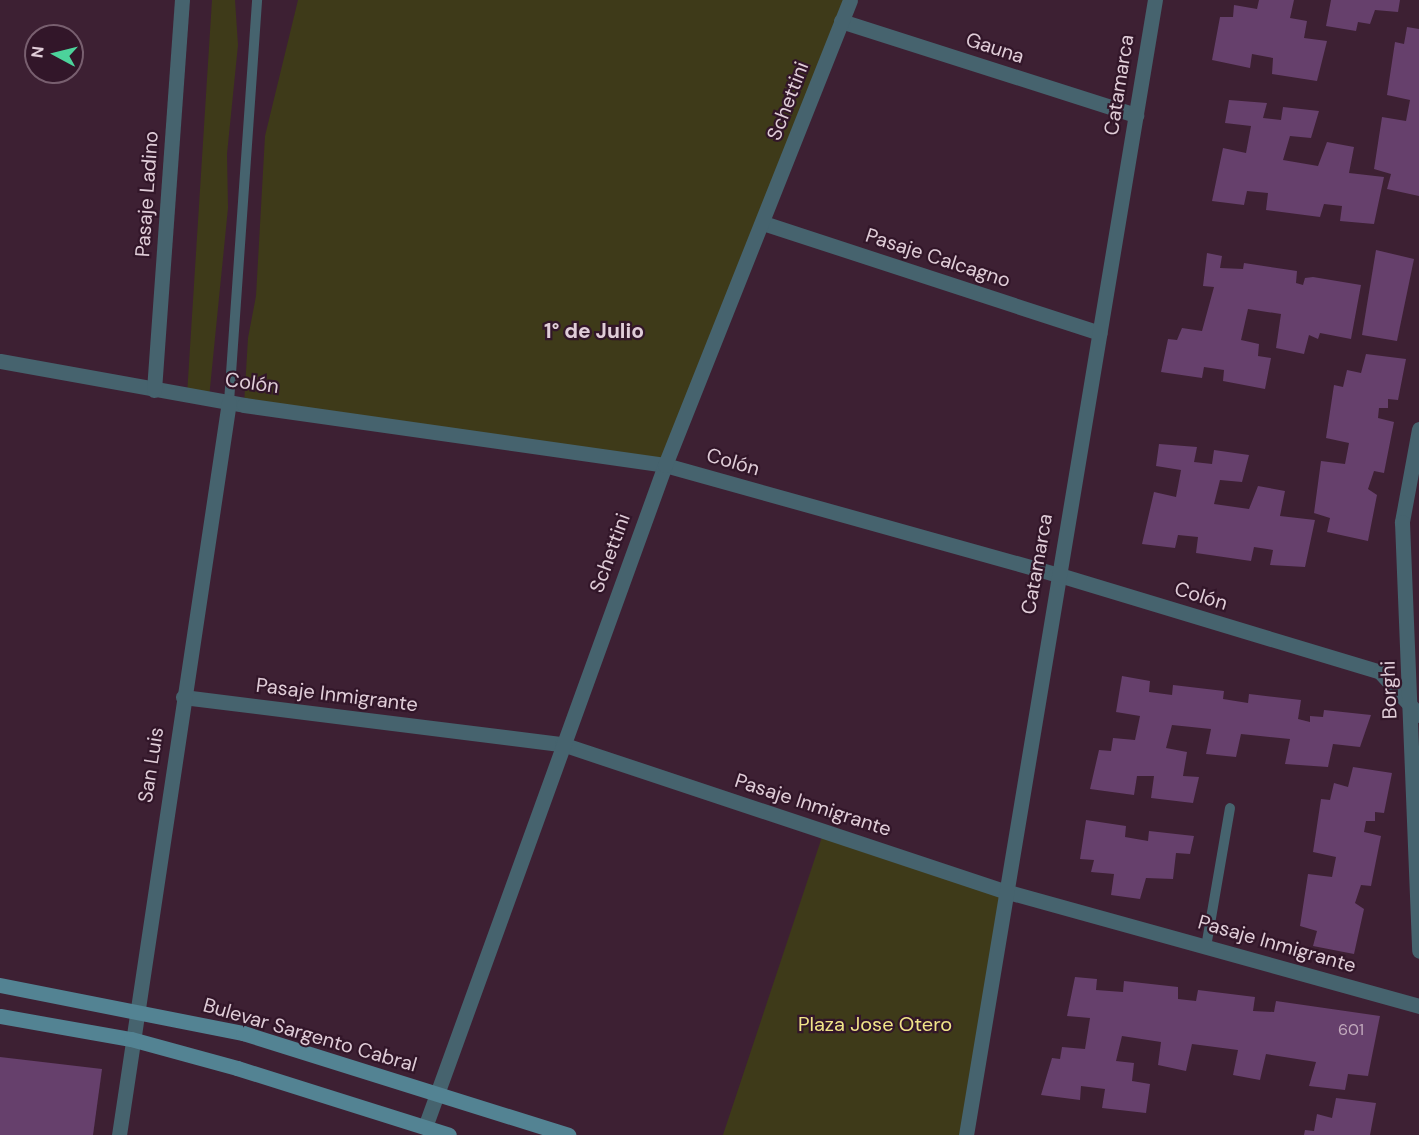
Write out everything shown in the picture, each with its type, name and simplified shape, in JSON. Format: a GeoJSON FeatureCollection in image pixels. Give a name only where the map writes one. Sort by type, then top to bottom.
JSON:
{"type":"FeatureCollection","features":[{"type":"Feature","properties":{"kind":"main road","name":"Bulevar Sargento Cabral"},"geometry":{"type":"LineString","coordinates":[[0,985],[243,1033],[568,1135]]}},
{"type":"Feature","properties":{"kind":"main road"},"geometry":{"type":"LineString","coordinates":[[0,1016],[130,1039],[449,1135]]}},
{"type":"Feature","properties":{"kind":"street","name":"Pasaje Ladino"},"geometry":{"type":"LineString","coordinates":[[154,390],[182,0]]}},
{"type":"Feature","properties":{"kind":"street","name":"Schettini"},"geometry":{"type":"LineString","coordinates":[[425,1127],[665,465],[850,0]]}},
{"type":"Feature","properties":{"kind":"street","name":"Catamarca"},"geometry":{"type":"LineString","coordinates":[[966,1135],[1008,892],[1056,574],[1100,333],[1155,0]]}},
{"type":"Feature","properties":{"kind":"street","name":"Gauna"},"geometry":{"type":"LineString","coordinates":[[841,21],[1136,115]]}},
{"type":"Feature","properties":{"kind":"street","name":"Pasaje Calcagno"},"geometry":{"type":"LineString","coordinates":[[763,223],[1100,333]]}},
{"type":"Feature","properties":{"kind":"street","name":"Colón"},"geometry":{"type":"LineString","coordinates":[[0,362],[228,402],[665,465],[1056,574],[1380,672],[1394,682],[1415,712]]}},
{"type":"Feature","properties":{"kind":"street","name":"San Luis"},"geometry":{"type":"LineString","coordinates":[[119,1135],[134,1010],[228,402]]}},
{"type":"Feature","properties":{"kind":"street","name":"Borghi"},"geometry":{"type":"LineString","coordinates":[[1419,429],[1402,522],[1415,712],[1419,951]]}},
{"type":"Feature","properties":{"kind":"street","name":"Pasaje Inmigrante"},"geometry":{"type":"LineString","coordinates":[[183,697],[562,744],[1008,892],[1419,1006]]}},
{"type":"Feature","properties":{"kind":"lane"},"geometry":{"type":"LineString","coordinates":[[228,402],[257,0]]}},
{"type":"Feature","properties":{"kind":"lane"},"geometry":{"type":"LineString","coordinates":[[1206,946],[1230,808]]}},
{"type":"Feature","properties":{"kind":"green space"},"geometry":{"type":"Polygon","coordinates":[[[212,0],[235,0],[238,45],[227,154],[228,208],[209,398],[187,395],[212,0]]]}},
{"type":"Feature","properties":{"kind":"green space"},"geometry":{"type":"Polygon","coordinates":[[[298,0],[850,0],[665,465],[244,405],[248,338],[256,296],[265,136],[298,0]]]}},
{"type":"Feature","properties":{"kind":"green space","name":"Plaza Jose Otero"},"geometry":{"type":"Polygon","coordinates":[[[824,831],[1008,892],[966,1135],[723,1135],[824,831]]]}},
{"type":"Feature","properties":{"kind":"building"},"geometry":{"type":"Polygon","coordinates":[[[1259,0],[1294,0],[1290,18],[1307,21],[1304,38],[1327,41],[1317,81],[1272,74],[1273,58],[1252,54],[1250,68],[1212,60],[1220,17],[1233,17],[1234,5],[1257,9],[1259,0]]]}},
{"type":"Feature","properties":{"kind":"building"},"geometry":{"type":"Polygon","coordinates":[[[1331,0],[1400,0],[1398,12],[1375,10],[1370,24],[1358,22],[1356,31],[1326,26],[1331,0]]]}},
{"type":"Feature","properties":{"kind":"building"},"geometry":{"type":"Polygon","coordinates":[[[1407,27],[1419,29],[1419,196],[1387,189],[1391,174],[1374,169],[1382,117],[1406,121],[1410,100],[1387,95],[1395,42],[1404,44],[1407,27]]]}},
{"type":"Feature","properties":{"kind":"building"},"geometry":{"type":"Polygon","coordinates":[[[1229,100],[1267,103],[1263,118],[1281,120],[1283,107],[1319,111],[1311,138],[1290,136],[1283,160],[1318,166],[1327,142],[1354,147],[1349,173],[1384,177],[1374,224],[1340,221],[1342,206],[1324,204],[1320,217],[1266,210],[1268,193],[1247,191],[1244,205],[1212,201],[1223,148],[1246,153],[1251,126],[1225,123],[1229,100]]]}},
{"type":"Feature","properties":{"kind":"building"},"geometry":{"type":"Polygon","coordinates":[[[1376,250],[1414,259],[1397,341],[1362,335],[1376,250]]]}},
{"type":"Feature","properties":{"kind":"building"},"geometry":{"type":"Polygon","coordinates":[[[1207,253],[1222,256],[1220,268],[1243,269],[1244,263],[1297,271],[1296,283],[1303,285],[1305,278],[1313,277],[1361,285],[1351,339],[1320,333],[1318,339],[1309,335],[1304,354],[1276,348],[1281,314],[1248,309],[1241,340],[1259,344],[1258,356],[1271,358],[1265,389],[1223,381],[1224,370],[1204,367],[1202,378],[1161,372],[1168,339],[1177,340],[1182,328],[1202,331],[1214,287],[1203,286],[1207,253]]]}},
{"type":"Feature","properties":{"kind":"building"},"geometry":{"type":"Polygon","coordinates":[[[1366,354],[1406,359],[1398,400],[1388,399],[1388,408],[1379,408],[1378,418],[1394,422],[1384,473],[1374,471],[1368,489],[1377,495],[1368,541],[1327,532],[1330,518],[1314,513],[1321,461],[1345,464],[1349,443],[1326,438],[1334,385],[1343,387],[1347,370],[1361,373],[1366,354]]]}},
{"type":"Feature","properties":{"kind":"building"},"geometry":{"type":"Polygon","coordinates":[[[1159,444],[1197,447],[1194,462],[1212,464],[1214,450],[1249,455],[1242,482],[1220,480],[1214,504],[1249,509],[1258,486],[1285,491],[1280,516],[1315,520],[1305,567],[1270,565],[1273,550],[1254,547],[1251,561],[1196,553],[1198,537],[1178,535],[1175,548],[1142,544],[1154,492],[1176,497],[1181,470],[1156,466],[1159,444]]]}},
{"type":"Feature","properties":{"kind":"building"},"geometry":{"type":"Polygon","coordinates":[[[1122,676],[1150,681],[1149,692],[1172,695],[1173,685],[1224,691],[1223,699],[1248,703],[1249,694],[1301,700],[1298,719],[1310,722],[1310,716],[1323,717],[1324,710],[1371,715],[1360,747],[1333,744],[1328,767],[1285,764],[1290,739],[1241,734],[1236,757],[1206,754],[1211,729],[1172,725],[1166,748],[1187,752],[1183,776],[1199,777],[1193,803],[1151,798],[1154,776],[1137,776],[1134,795],[1090,789],[1099,750],[1111,751],[1113,738],[1135,740],[1140,716],[1116,712],[1122,676]]]}},
{"type":"Feature","properties":{"kind":"building"},"geometry":{"type":"Polygon","coordinates":[[[1353,767],[1392,773],[1384,813],[1375,812],[1375,821],[1366,821],[1364,832],[1381,836],[1371,886],[1361,885],[1355,903],[1364,909],[1354,954],[1313,946],[1317,931],[1300,926],[1308,874],[1332,877],[1336,857],[1313,852],[1321,799],[1330,800],[1334,783],[1348,787],[1353,767]]]}},
{"type":"Feature","properties":{"kind":"building"},"geometry":{"type":"Polygon","coordinates":[[[1086,820],[1126,826],[1125,837],[1148,841],[1149,831],[1194,836],[1190,854],[1176,853],[1173,879],[1146,878],[1140,899],[1111,895],[1114,874],[1091,872],[1094,860],[1080,859],[1086,820]]]}},
{"type":"Feature","properties":{"kind":"building"},"geometry":{"type":"Polygon","coordinates":[[[1075,977],[1097,979],[1096,990],[1123,992],[1124,981],[1178,987],[1178,999],[1196,1001],[1198,990],[1255,997],[1253,1011],[1274,1012],[1276,1001],[1380,1016],[1368,1076],[1348,1074],[1345,1090],[1309,1086],[1316,1062],[1266,1054],[1260,1080],[1233,1075],[1238,1050],[1192,1044],[1186,1071],[1158,1065],[1161,1042],[1122,1036],[1116,1061],[1134,1063],[1132,1081],[1150,1084],[1146,1113],[1102,1108],[1105,1089],[1081,1086],[1080,1100],[1041,1095],[1052,1058],[1060,1059],[1062,1047],[1085,1049],[1090,1018],[1067,1016],[1075,977]]]}},
{"type":"Feature","properties":{"kind":"building"},"geometry":{"type":"Polygon","coordinates":[[[0,1057],[102,1069],[93,1135],[0,1135],[0,1057]]]}},
{"type":"Feature","properties":{"kind":"building"},"geometry":{"type":"Polygon","coordinates":[[[1336,1098],[1376,1103],[1370,1135],[1304,1135],[1305,1130],[1314,1131],[1317,1114],[1332,1118],[1336,1098]]]}},
{"type":"Feature","properties":{"kind":"district","name":"1° de Julio"},"geometry":{"type":"Point","coordinates":[594,331]}}]}
